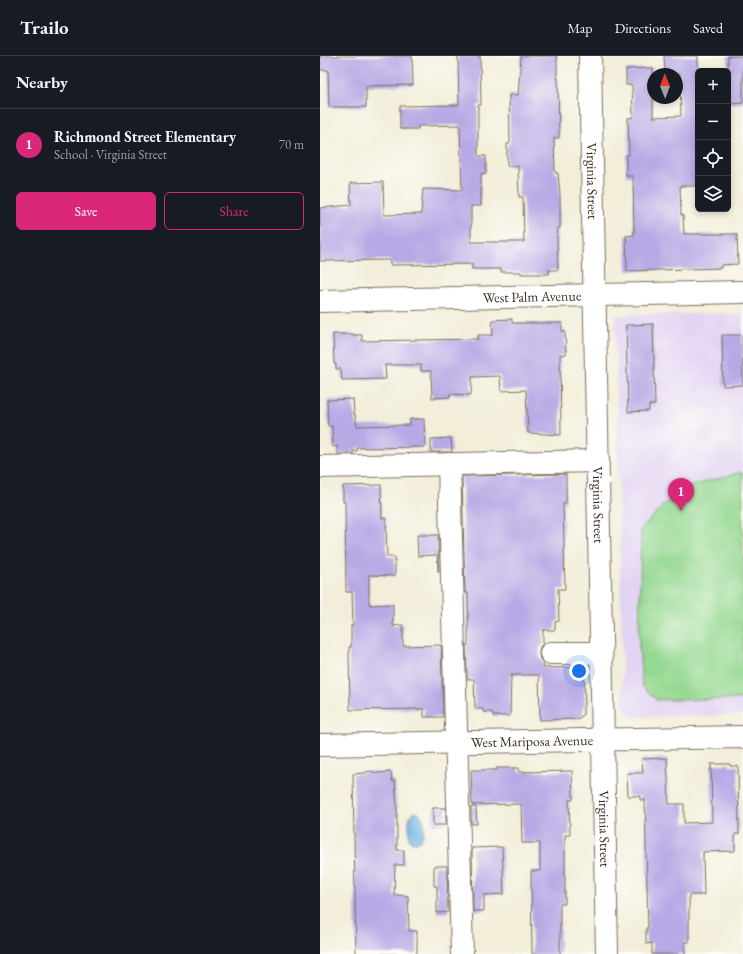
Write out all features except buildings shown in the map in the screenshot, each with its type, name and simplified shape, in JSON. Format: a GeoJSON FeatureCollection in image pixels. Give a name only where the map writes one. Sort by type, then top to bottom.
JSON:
{"type":"FeatureCollection","features":[{"type":"Feature","properties":{"kind":"street","name":"Virginia Street"},"geometry":{"type":"LineString","coordinates":[[590,56],[607,954]]}},
{"type":"Feature","properties":{"kind":"street","name":"West Palm Avenue"},"geometry":{"type":"LineString","coordinates":[[320,300],[743,292]]}},
{"type":"Feature","properties":{"kind":"street"},"geometry":{"type":"LineString","coordinates":[[320,467],[598,461]]}},
{"type":"Feature","properties":{"kind":"street"},"geometry":{"type":"LineString","coordinates":[[448,464],[462,954]]}},
{"type":"Feature","properties":{"kind":"street"},"geometry":{"type":"LineString","coordinates":[[551,653],[601,653]]}},
{"type":"Feature","properties":{"kind":"street","name":"West Mariposa Avenue"},"geometry":{"type":"LineString","coordinates":[[320,745],[743,737]]}},
{"type":"Feature","properties":{"kind":"shaded area"},"geometry":{"type":"Polygon","coordinates":[[[743,313],[743,715],[631,717],[623,707],[615,315],[743,313]]]}},
{"type":"Feature","properties":{"kind":"green space"},"geometry":{"type":"Polygon","coordinates":[[[738,473],[743,473],[743,699],[656,700],[642,686],[639,646],[641,529],[679,489],[738,473]]]}},
{"type":"Feature","properties":{"kind":"water"},"geometry":{"type":"Polygon","coordinates":[[[417,812],[422,818],[424,831],[419,842],[412,842],[409,840],[409,818],[413,813],[417,812]]]}},
{"type":"Feature","properties":{"kind":"place","name":"Richmond Street Elementary"},"geometry":{"type":"Point","coordinates":[681,511]}}]}
